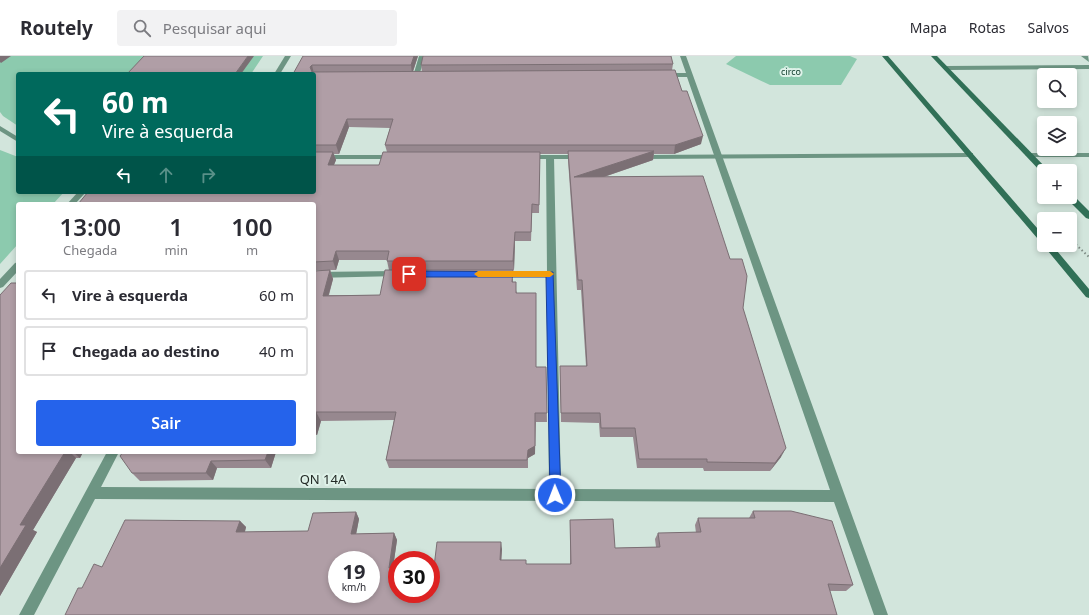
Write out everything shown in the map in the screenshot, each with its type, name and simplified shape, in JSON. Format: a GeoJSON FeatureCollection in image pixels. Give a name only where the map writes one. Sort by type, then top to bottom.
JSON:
{"type":"FeatureCollection","features":[{"type":"Feature","properties":{"kind":"main road"},"geometry":{"type":"LineString","coordinates":[[885,56],[1037,234]]}},
{"type":"Feature","properties":{"kind":"main road"},"geometry":{"type":"LineString","coordinates":[[933,56],[1038,164]]}},
{"type":"Feature","properties":{"kind":"main road"},"geometry":{"type":"LineString","coordinates":[[1077,203],[1089,216]]}},
{"type":"Feature","properties":{"kind":"main road"},"geometry":{"type":"LineString","coordinates":[[1053,252],[1089,295]]}},
{"type":"Feature","properties":{"kind":"street"},"geometry":{"type":"LineString","coordinates":[[278,72],[288,56]]}},
{"type":"Feature","properties":{"kind":"street"},"geometry":{"type":"LineString","coordinates":[[416,76],[422,56]]}},
{"type":"Feature","properties":{"kind":"street"},"geometry":{"type":"LineString","coordinates":[[683,56],[720,157],[837,496],[882,615]]}},
{"type":"Feature","properties":{"kind":"street"},"geometry":{"type":"LineString","coordinates":[[1084,56],[1089,60]]}},
{"type":"Feature","properties":{"kind":"street"},"geometry":{"type":"LineString","coordinates":[[946,68],[1089,66]]}},
{"type":"Feature","properties":{"kind":"street"},"geometry":{"type":"LineString","coordinates":[[658,75],[690,75]]}},
{"type":"Feature","properties":{"kind":"street"},"geometry":{"type":"LineString","coordinates":[[408,76],[424,76]]}},
{"type":"Feature","properties":{"kind":"street"},"geometry":{"type":"LineString","coordinates":[[0,128],[16,139]]}},
{"type":"Feature","properties":{"kind":"street"},"geometry":{"type":"LineString","coordinates":[[635,157],[970,155]]}},
{"type":"Feature","properties":{"kind":"street"},"geometry":{"type":"LineString","coordinates":[[1029,155],[1089,155]]}},
{"type":"Feature","properties":{"kind":"street"},"geometry":{"type":"LineString","coordinates":[[316,157],[400,157]]}},
{"type":"Feature","properties":{"kind":"street"},"geometry":{"type":"LineString","coordinates":[[518,157],[588,157]]}},
{"type":"Feature","properties":{"kind":"street"},"geometry":{"type":"LineString","coordinates":[[550,157],[550,274],[555,495]]}},
{"type":"Feature","properties":{"kind":"street"},"geometry":{"type":"LineString","coordinates":[[74,202],[80,194]]}},
{"type":"Feature","properties":{"kind":"street"},"geometry":{"type":"LineString","coordinates":[[316,275],[409,274]]}},
{"type":"Feature","properties":{"kind":"street"},"geometry":{"type":"LineString","coordinates":[[487,274],[550,274]]}},
{"type":"Feature","properties":{"kind":"street"},"geometry":{"type":"LineString","coordinates":[[0,285],[13,276]]}},
{"type":"Feature","properties":{"kind":"street"},"geometry":{"type":"LineString","coordinates":[[26,615],[112,454]]}},
{"type":"Feature","properties":{"kind":"street","name":"QN 14A"},"geometry":{"type":"LineString","coordinates":[[91,493],[837,496]]}},
{"type":"Feature","properties":{"kind":"path"},"geometry":{"type":"LineString","coordinates":[[1077,246],[1089,257]]}},
{"type":"Feature","properties":{"kind":"green space"},"geometry":{"type":"Polygon","coordinates":[[[0,56],[263,56],[252,72],[16,72],[16,125],[3,116],[0,112],[0,56]]]}},
{"type":"Feature","properties":{"kind":"green space","name":"circo"},"geometry":{"type":"Polygon","coordinates":[[[736,56],[850,56],[857,59],[841,85],[770,85],[726,64],[736,56]]]}},
{"type":"Feature","properties":{"kind":"green space"},"geometry":{"type":"Polygon","coordinates":[[[0,150],[16,156],[16,194],[62,194],[55,202],[16,202],[16,246],[0,264],[0,150]]]}},
{"type":"Feature","properties":{"kind":"building"},"geometry":{"type":"Polygon","coordinates":[[[144,56],[248,56],[236,72],[129,72],[144,56]]]}},
{"type":"Feature","properties":{"kind":"building"},"geometry":{"type":"Polygon","coordinates":[[[303,56],[414,56],[411,65],[312,65],[310,67],[312,72],[294,72],[303,56]]]}},
{"type":"Feature","properties":{"kind":"building"},"geometry":{"type":"Polygon","coordinates":[[[423,56],[671,56],[673,64],[421,65],[423,56]]]}},
{"type":"Feature","properties":{"kind":"building"},"geometry":{"type":"Polygon","coordinates":[[[675,70],[682,91],[687,91],[703,136],[675,145],[385,145],[393,119],[347,119],[336,145],[316,145],[316,72],[312,72],[675,70]]]}},
{"type":"Feature","properties":{"kind":"building"},"geometry":{"type":"Polygon","coordinates":[[[568,151],[654,151],[574,177],[703,176],[730,259],[742,259],[747,276],[743,308],[786,448],[775,463],[707,462],[707,459],[639,459],[635,428],[601,428],[600,413],[561,413],[560,366],[587,366],[582,280],[578,280],[568,151]]]}},
{"type":"Feature","properties":{"kind":"building"},"geometry":{"type":"Polygon","coordinates":[[[316,152],[333,152],[328,165],[379,165],[383,152],[540,152],[539,205],[532,204],[531,232],[515,232],[513,261],[387,261],[389,251],[336,251],[333,261],[316,262],[316,202],[80,202],[86,194],[316,194],[316,152]]]}},
{"type":"Feature","properties":{"kind":"building"},"geometry":{"type":"Polygon","coordinates":[[[330,270],[323,296],[380,295],[385,270],[513,270],[512,282],[516,282],[516,293],[536,293],[536,367],[546,367],[547,413],[535,413],[535,446],[528,450],[527,460],[386,460],[396,412],[316,412],[316,271],[330,270]]]}},
{"type":"Feature","properties":{"kind":"building"},"geometry":{"type":"Polygon","coordinates":[[[11,283],[16,283],[16,454],[64,454],[20,525],[26,525],[0,568],[0,295],[11,283]]]}},
{"type":"Feature","properties":{"kind":"building"},"geometry":{"type":"Polygon","coordinates":[[[122,454],[267,454],[265,460],[211,461],[206,473],[132,473],[120,456],[122,454]]]}},
{"type":"Feature","properties":{"kind":"building"},"geometry":{"type":"Polygon","coordinates":[[[753,511],[791,511],[832,521],[853,585],[828,584],[837,615],[65,615],[78,588],[82,588],[94,564],[102,567],[125,520],[240,521],[236,532],[308,531],[313,513],[356,512],[351,534],[394,533],[391,551],[388,551],[388,603],[440,603],[440,551],[436,551],[437,542],[501,542],[500,560],[526,560],[526,564],[571,564],[570,520],[613,519],[615,548],[660,547],[658,533],[701,532],[698,518],[755,518],[753,511]]]}},
{"type":"Feature","properties":{"kind":"slow traffic"},"geometry":{"type":"LineString","coordinates":[[478,274],[550,274]]}},
{"type":"Feature","properties":{"kind":"route"},"geometry":{"type":"LineString","coordinates":[[409,274],[550,274],[555,495]]}}]}
